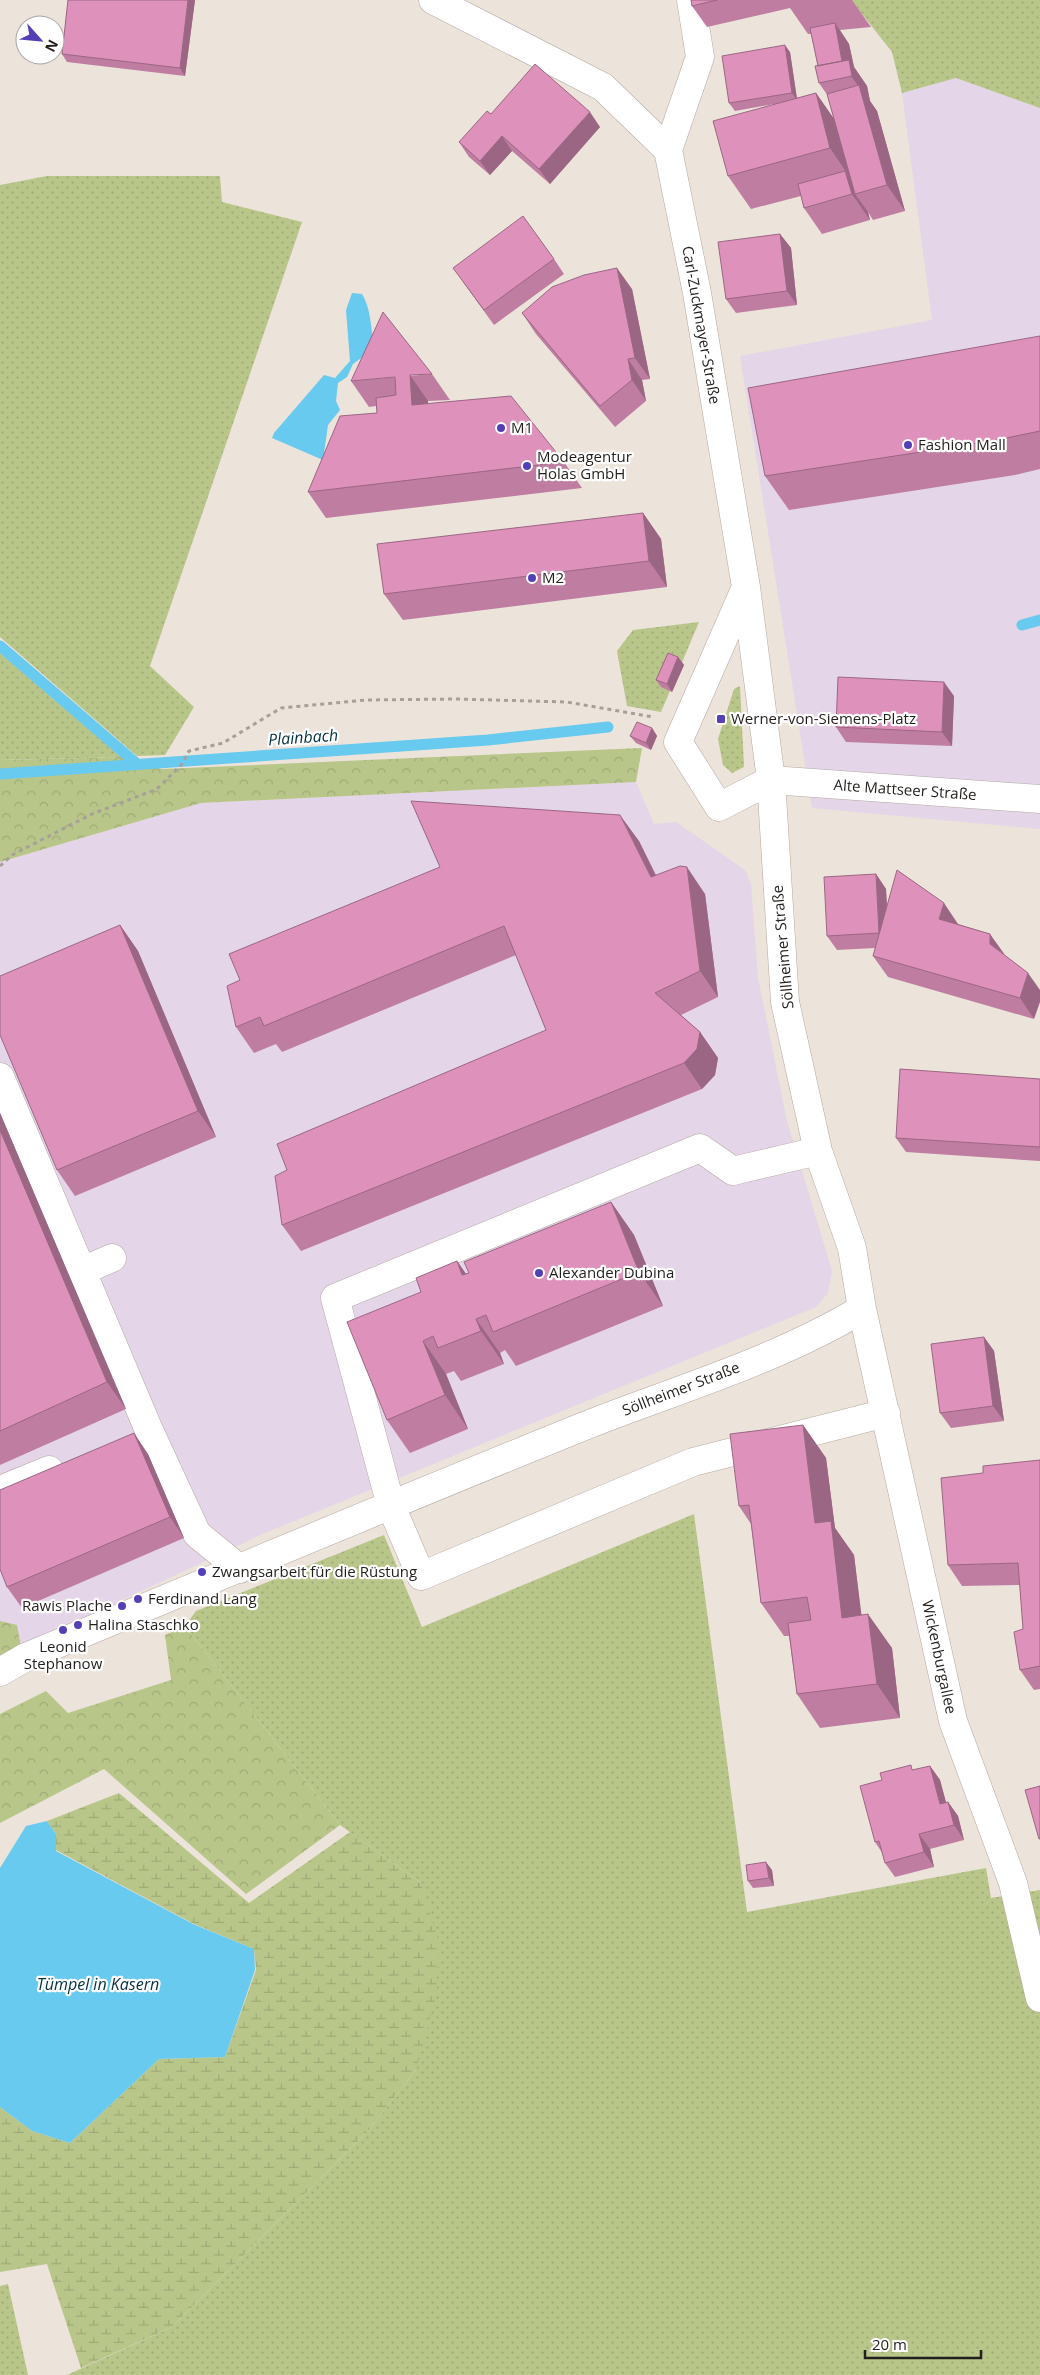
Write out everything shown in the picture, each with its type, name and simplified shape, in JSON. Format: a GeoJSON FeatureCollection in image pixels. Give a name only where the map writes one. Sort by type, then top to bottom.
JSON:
{"type":"FeatureCollection","features":[{"type":"Feature","properties":{"kind":"street"},"geometry":{"type":"LineString","coordinates":[[433,0],[603,87],[668,150],[700,58],[691,0]]}},
{"type":"Feature","properties":{"kind":"street","name":"Carl-Zuckmayer-Straße"},"geometry":{"type":"LineString","coordinates":[[668,150],[697,293],[746,587],[771,780]]}},
{"type":"Feature","properties":{"kind":"street"},"geometry":{"type":"LineString","coordinates":[[746,587],[678,742],[719,807],[771,780]]}},
{"type":"Feature","properties":{"kind":"street","name":"Alte Mattseer Straße"},"geometry":{"type":"LineString","coordinates":[[771,780],[1040,799]]}},
{"type":"Feature","properties":{"kind":"street","name":"Söllheimer Straße"},"geometry":{"type":"LineString","coordinates":[[0,1672],[26,1657],[582,1427],[784,1349],[836,1324],[862,1308],[852,1248],[818,1151],[785,1002],[771,780]]}},
{"type":"Feature","properties":{"kind":"street"},"geometry":{"type":"LineString","coordinates":[[0,1077],[148,1428],[197,1534],[240,1569]]}},
{"type":"Feature","properties":{"kind":"street"},"geometry":{"type":"LineString","coordinates":[[818,1151],[734,1171],[700,1148],[335,1298],[391,1506],[421,1576],[693,1462],[886,1413]]}},
{"type":"Feature","properties":{"kind":"street"},"geometry":{"type":"LineString","coordinates":[[82,1271],[112,1258]]}},
{"type":"Feature","properties":{"kind":"street","name":"Wickenburgallee"},"geometry":{"type":"LineString","coordinates":[[862,1308],[953,1721],[1013,1883],[1040,1998]]}},
{"type":"Feature","properties":{"kind":"street"},"geometry":{"type":"LineString","coordinates":[[122,1439],[148,1428]]}},
{"type":"Feature","properties":{"kind":"street"},"geometry":{"type":"LineString","coordinates":[[0,1490],[70,1461]]}},
{"type":"Feature","properties":{"kind":"path"},"geometry":{"type":"LineString","coordinates":[[0,866],[12,855],[92,814],[157,789],[182,764],[189,751],[223,743],[281,708],[366,700],[456,699],[567,702],[668,719],[685,726]]}},
{"type":"Feature","properties":{"kind":"shaded area"},"geometry":{"type":"Polygon","coordinates":[[[956,78],[1040,108],[1040,829],[812,808],[740,356],[932,320],[902,93],[956,78]]]}},
{"type":"Feature","properties":{"kind":"shaded area"},"geometry":{"type":"Polygon","coordinates":[[[636,782],[654,824],[676,822],[745,870],[751,884],[758,978],[787,1121],[832,1271],[828,1293],[816,1307],[260,1535],[0,1658],[0,862],[201,803],[636,782]]]}},
{"type":"Feature","properties":{"kind":"green space"},"geometry":{"type":"Polygon","coordinates":[[[851,0],[1040,0],[1040,108],[956,78],[902,93],[892,52],[851,0]]]}},
{"type":"Feature","properties":{"kind":"green space"},"geometry":{"type":"Polygon","coordinates":[[[47,176],[220,176],[222,202],[302,222],[150,666],[194,707],[165,755],[137,756],[0,637],[0,185],[47,176]]]}},
{"type":"Feature","properties":{"kind":"green space"},"geometry":{"type":"Polygon","coordinates":[[[699,622],[661,712],[627,706],[617,651],[633,630],[699,622]]]}},
{"type":"Feature","properties":{"kind":"green space"},"geometry":{"type":"Polygon","coordinates":[[[0,653],[121,757],[0,760],[0,653]]]}},
{"type":"Feature","properties":{"kind":"green space"},"geometry":{"type":"Polygon","coordinates":[[[740,686],[744,767],[732,773],[723,765],[718,739],[734,689],[740,686]]]}},
{"type":"Feature","properties":{"kind":"green space"},"geometry":{"type":"Polygon","coordinates":[[[642,748],[636,782],[201,803],[0,862],[0,760],[121,757],[162,769],[642,748]]]}},
{"type":"Feature","properties":{"kind":"green space"},"geometry":{"type":"Polygon","coordinates":[[[694,1514],[747,1912],[986,1868],[991,1898],[1040,1890],[1040,2375],[67,2375],[172,2327],[367,2132],[416,2070],[421,1883],[340,1825],[185,1626],[196,1611],[384,1535],[422,1627],[694,1514]]]}},
{"type":"Feature","properties":{"kind":"green space"},"geometry":{"type":"Polygon","coordinates":[[[0,1621],[17,1625],[21,1647],[0,1658],[0,1621]]]}},
{"type":"Feature","properties":{"kind":"green space"},"geometry":{"type":"Polygon","coordinates":[[[185,1626],[340,1825],[246,1894],[104,1769],[0,1823],[0,1714],[46,1691],[68,1713],[171,1680],[165,1635],[185,1626]]]}},
{"type":"Feature","properties":{"kind":"green space"},"geometry":{"type":"Polygon","coordinates":[[[119,1793],[249,1903],[350,1832],[421,1883],[439,1943],[436,1997],[416,2070],[367,2132],[172,2327],[81,2368],[47,2264],[0,2272],[0,2107],[32,2131],[70,2143],[159,2059],[225,2057],[256,1970],[254,1949],[194,1924],[56,1850],[56,1834],[47,1821],[119,1793]]]}},
{"type":"Feature","properties":{"kind":"green space"},"geometry":{"type":"Polygon","coordinates":[[[8,2284],[28,2375],[0,2375],[0,2286],[8,2284]]]}},
{"type":"Feature","properties":{"kind":"water"},"geometry":{"type":"Polygon","coordinates":[[[352,293],[362,294],[365,299],[370,316],[373,341],[364,356],[353,364],[347,377],[338,383],[336,401],[340,410],[328,425],[323,460],[272,438],[274,433],[324,375],[335,378],[350,361],[346,310],[352,293]]]}},
{"type":"Feature","properties":{"kind":"water","name":"Tümpel in Kasern"},"geometry":{"type":"Polygon","coordinates":[[[47,1821],[56,1834],[56,1851],[193,1924],[254,1949],[255,1970],[225,2057],[159,2059],[70,2143],[32,2131],[0,2107],[0,1868],[26,1826],[47,1821]]]}},
{"type":"Feature","properties":{"kind":"building"},"geometry":{"type":"Polygon","coordinates":[[[68,0],[188,0],[180,68],[65,54],[65,27],[68,0]]]}},
{"type":"Feature","properties":{"kind":"building"},"geometry":{"type":"Polygon","coordinates":[[[691,0],[717,0],[692,6],[691,0]]]}},
{"type":"Feature","properties":{"kind":"building"},"geometry":{"type":"Polygon","coordinates":[[[835,23],[842,61],[818,66],[810,28],[835,23]]]}},
{"type":"Feature","properties":{"kind":"building"},"geometry":{"type":"Polygon","coordinates":[[[785,45],[792,93],[729,103],[722,56],[785,45]]]}},
{"type":"Feature","properties":{"kind":"building"},"geometry":{"type":"Polygon","coordinates":[[[849,60],[852,76],[819,83],[815,66],[849,60]]]}},
{"type":"Feature","properties":{"kind":"building"},"geometry":{"type":"Polygon","coordinates":[[[535,64],[590,112],[539,169],[502,136],[480,161],[459,142],[487,111],[491,114],[535,64]]]}},
{"type":"Feature","properties":{"kind":"building"},"geometry":{"type":"Polygon","coordinates":[[[859,85],[887,185],[855,194],[827,94],[859,85]]]}},
{"type":"Feature","properties":{"kind":"building"},"geometry":{"type":"Polygon","coordinates":[[[816,93],[830,148],[728,176],[713,121],[816,93]]]}},
{"type":"Feature","properties":{"kind":"building"},"geometry":{"type":"Polygon","coordinates":[[[845,171],[852,194],[804,208],[798,184],[845,171]]]}},
{"type":"Feature","properties":{"kind":"building"},"geometry":{"type":"Polygon","coordinates":[[[523,216],[554,259],[484,310],[453,268],[523,216]]]}},
{"type":"Feature","properties":{"kind":"building"},"geometry":{"type":"Polygon","coordinates":[[[780,234],[787,291],[726,299],[718,242],[780,234]]]}},
{"type":"Feature","properties":{"kind":"building"},"geometry":{"type":"Polygon","coordinates":[[[617,268],[635,358],[628,359],[632,380],[600,406],[522,313],[552,287],[584,275],[617,268]]]}},
{"type":"Feature","properties":{"kind":"building"},"geometry":{"type":"Polygon","coordinates":[[[383,312],[432,374],[410,375],[412,405],[511,396],[564,462],[308,492],[340,416],[377,413],[376,398],[396,395],[395,377],[351,381],[383,312]]]}},
{"type":"Feature","properties":{"kind":"building"},"geometry":{"type":"Polygon","coordinates":[[[1040,336],[1040,431],[992,441],[765,476],[748,388],[1040,336]]]}},
{"type":"Feature","properties":{"kind":"building"},"geometry":{"type":"Polygon","coordinates":[[[643,513],[649,561],[384,594],[377,544],[643,513]]]}},
{"type":"Feature","properties":{"kind":"building"},"geometry":{"type":"Polygon","coordinates":[[[668,653],[678,657],[667,684],[656,680],[668,653]]]}},
{"type":"Feature","properties":{"kind":"building"},"geometry":{"type":"Polygon","coordinates":[[[838,677],[944,682],[942,732],[836,727],[838,677]]]}},
{"type":"Feature","properties":{"kind":"building"},"geometry":{"type":"Polygon","coordinates":[[[637,722],[652,728],[646,743],[630,736],[637,722]]]}},
{"type":"Feature","properties":{"kind":"building"},"geometry":{"type":"Polygon","coordinates":[[[411,801],[620,815],[651,877],[680,866],[687,867],[700,971],[655,993],[700,1032],[697,1049],[684,1063],[282,1225],[275,1176],[287,1170],[277,1144],[546,1030],[504,926],[264,1026],[260,1017],[236,1027],[227,986],[240,980],[229,954],[440,867],[411,801]]]}},
{"type":"Feature","properties":{"kind":"building"},"geometry":{"type":"Polygon","coordinates":[[[897,870],[944,903],[939,919],[990,934],[990,944],[1028,973],[1020,998],[873,956],[897,870]]]}},
{"type":"Feature","properties":{"kind":"building"},"geometry":{"type":"Polygon","coordinates":[[[876,874],[879,933],[827,936],[824,877],[876,874]]]}},
{"type":"Feature","properties":{"kind":"building"},"geometry":{"type":"Polygon","coordinates":[[[120,925],[198,1111],[57,1170],[0,1035],[0,976],[120,925]]]}},
{"type":"Feature","properties":{"kind":"building"},"geometry":{"type":"Polygon","coordinates":[[[900,1069],[1040,1079],[1040,1147],[896,1138],[900,1069]]]}},
{"type":"Feature","properties":{"kind":"building"},"geometry":{"type":"Polygon","coordinates":[[[0,1130],[107,1382],[0,1431],[0,1130]]]}},
{"type":"Feature","properties":{"kind":"building"},"geometry":{"type":"Polygon","coordinates":[[[611,1202],[639,1272],[493,1332],[486,1315],[476,1319],[481,1331],[438,1348],[433,1336],[423,1341],[445,1395],[387,1420],[347,1322],[421,1292],[416,1278],[457,1261],[462,1275],[469,1273],[464,1262],[611,1202]]]}},
{"type":"Feature","properties":{"kind":"building"},"geometry":{"type":"Polygon","coordinates":[[[984,1337],[993,1406],[940,1413],[931,1344],[984,1337]]]}},
{"type":"Feature","properties":{"kind":"building"},"geometry":{"type":"Polygon","coordinates":[[[803,1425],[815,1523],[831,1521],[842,1618],[868,1614],[877,1684],[797,1694],[788,1623],[811,1620],[807,1597],[761,1603],[749,1505],[739,1506],[730,1434],[803,1425]]]}},
{"type":"Feature","properties":{"kind":"building"},"geometry":{"type":"Polygon","coordinates":[[[134,1433],[170,1517],[7,1587],[0,1569],[0,1490],[134,1433]]]}},
{"type":"Feature","properties":{"kind":"building"},"geometry":{"type":"Polygon","coordinates":[[[1040,1460],[1040,1666],[1020,1670],[1014,1632],[1023,1629],[1018,1563],[948,1565],[941,1478],[983,1473],[983,1466],[1040,1460]]]}},
{"type":"Feature","properties":{"kind":"building"},"geometry":{"type":"Polygon","coordinates":[[[911,1765],[912,1770],[930,1766],[940,1804],[948,1802],[954,1825],[919,1834],[924,1852],[885,1863],[879,1841],[875,1842],[860,1786],[882,1780],[880,1773],[911,1765]]]}},
{"type":"Feature","properties":{"kind":"building"},"geometry":{"type":"Polygon","coordinates":[[[1040,1786],[1040,1839],[1039,1839],[1025,1790],[1040,1786]]]}},
{"type":"Feature","properties":{"kind":"building"},"geometry":{"type":"Polygon","coordinates":[[[766,1862],[769,1878],[748,1881],[746,1865],[766,1862]]]}},
{"type":"Feature","properties":{"kind":"waterway","name":"Plainbach"},"geometry":{"type":"LineString","coordinates":[[1022,625],[1040,620]]}},
{"type":"Feature","properties":{"kind":"waterway"},"geometry":{"type":"LineString","coordinates":[[0,646],[137,764]]}},
{"type":"Feature","properties":{"kind":"waterway","name":"Plainbach"},"geometry":{"type":"LineString","coordinates":[[0,774],[488,740],[608,727]]}},
{"type":"Feature","properties":{"kind":"place","name":"M1"},"geometry":{"type":"Point","coordinates":[501,428]}},
{"type":"Feature","properties":{"kind":"place","name":"Fashion Mall"},"geometry":{"type":"Point","coordinates":[908,445]}},
{"type":"Feature","properties":{"kind":"place","name":"Modeagentur Holas GmbH"},"geometry":{"type":"Point","coordinates":[527,466]}},
{"type":"Feature","properties":{"kind":"place","name":"M2"},"geometry":{"type":"Point","coordinates":[532,578]}},
{"type":"Feature","properties":{"kind":"place","name":"Werner-von-Siemens-Platz"},"geometry":{"type":"Point","coordinates":[721,719]}},
{"type":"Feature","properties":{"kind":"place","name":"Alexander Dubina"},"geometry":{"type":"Point","coordinates":[539,1273]}},
{"type":"Feature","properties":{"kind":"place","name":"Zwangsarbeit für die Rüstung"},"geometry":{"type":"Point","coordinates":[202,1572]}},
{"type":"Feature","properties":{"kind":"place","name":"Ferdinand Lang"},"geometry":{"type":"Point","coordinates":[138,1599]}},
{"type":"Feature","properties":{"kind":"place","name":"Rawis Plache"},"geometry":{"type":"Point","coordinates":[122,1606]}},
{"type":"Feature","properties":{"kind":"place","name":"Halina Staschko"},"geometry":{"type":"Point","coordinates":[78,1625]}},
{"type":"Feature","properties":{"kind":"place","name":"Leonid Stephanow"},"geometry":{"type":"Point","coordinates":[63,1630]}}]}
